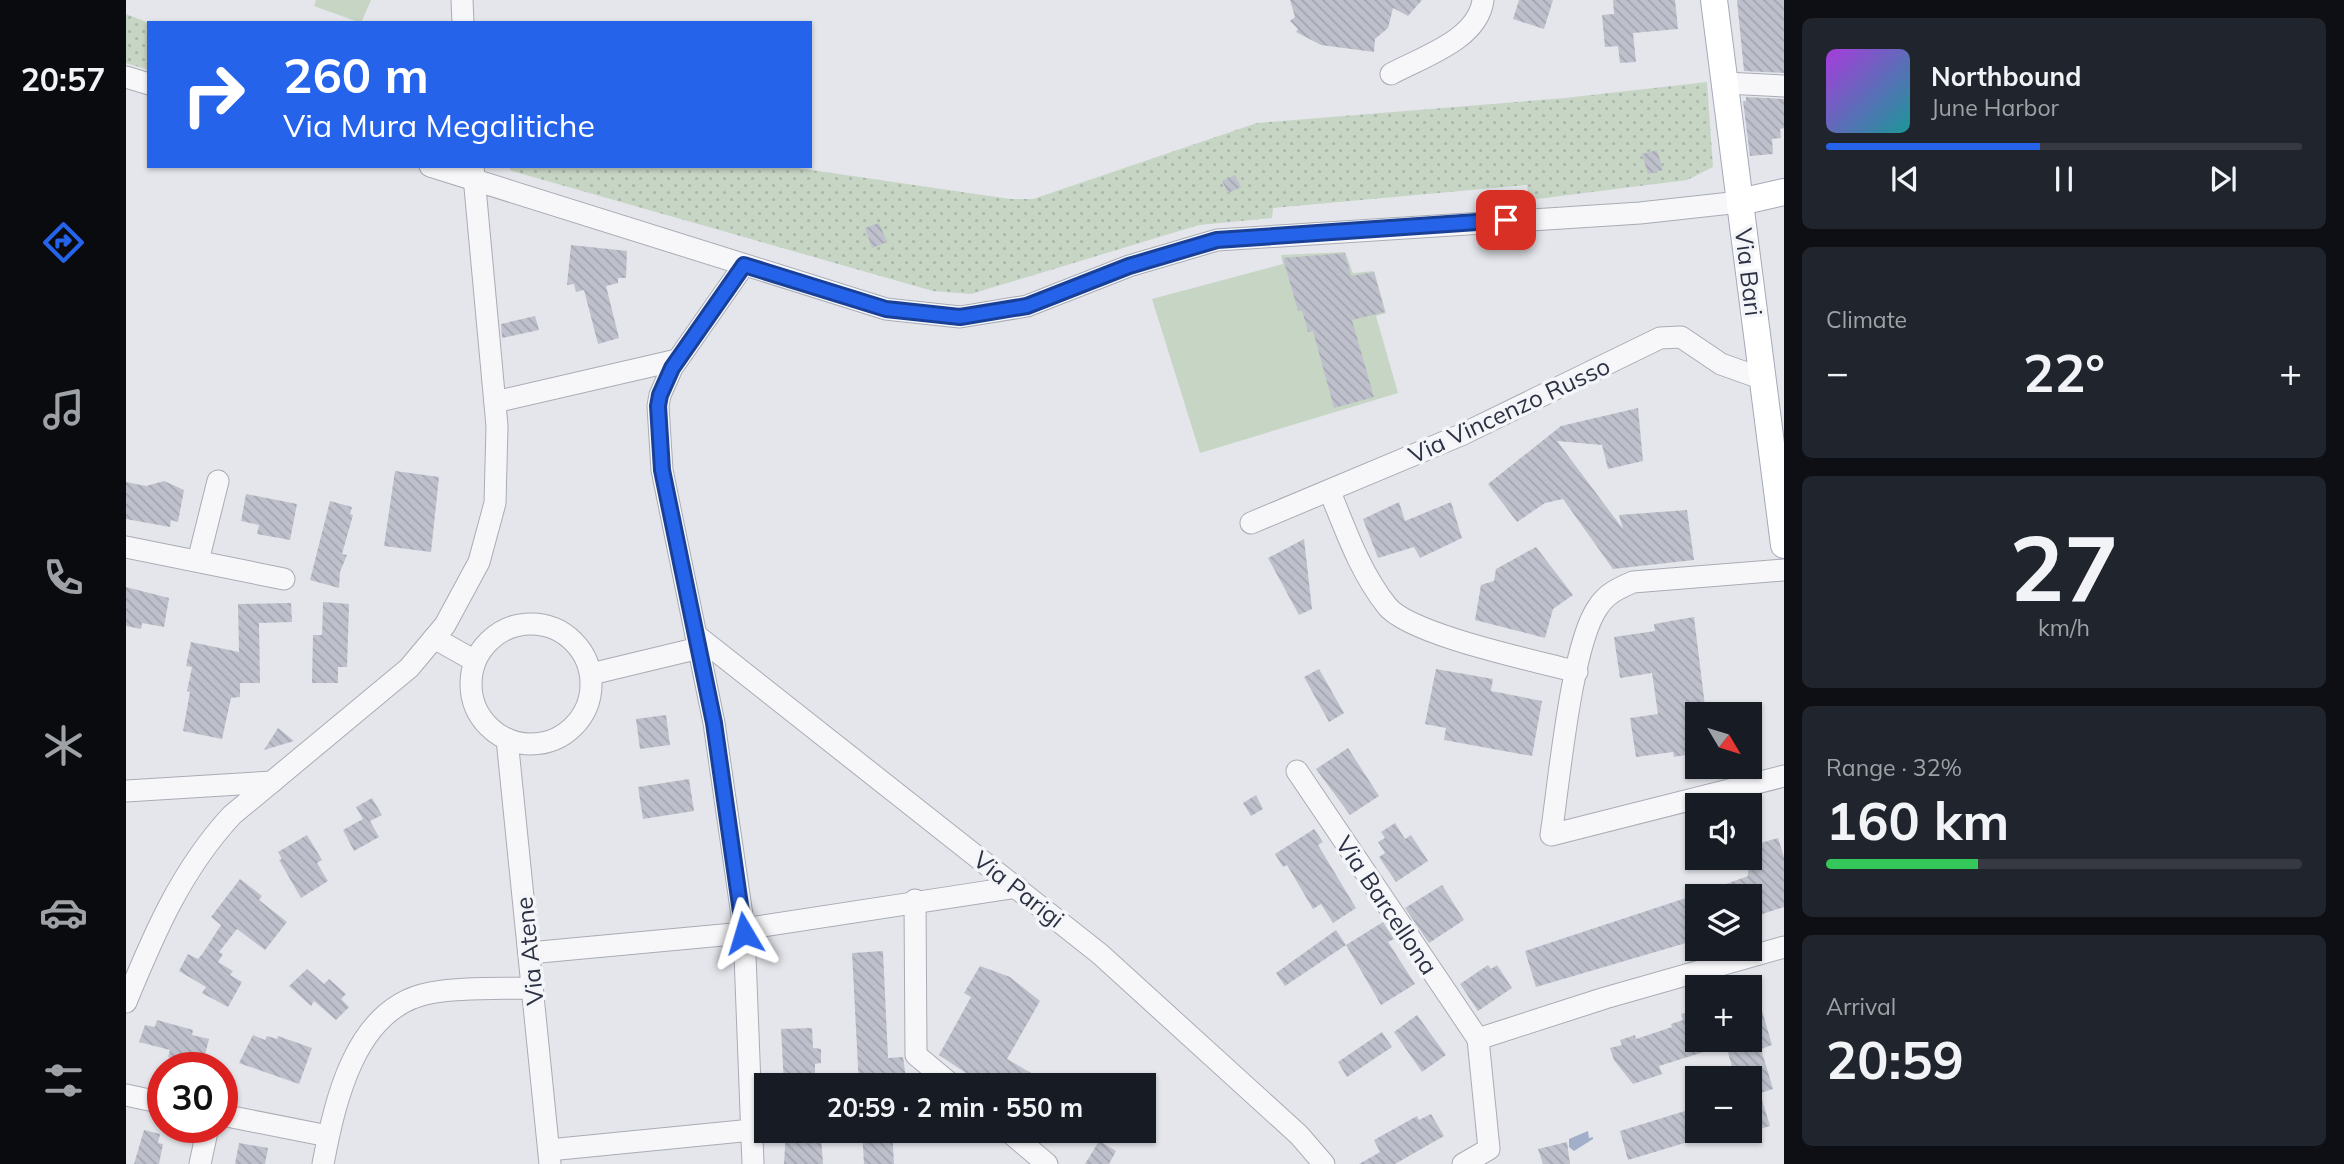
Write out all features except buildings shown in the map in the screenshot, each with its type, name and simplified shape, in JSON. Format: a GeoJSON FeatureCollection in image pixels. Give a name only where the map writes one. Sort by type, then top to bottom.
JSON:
{"type":"FeatureCollection","features":[{"type":"Feature","properties":{"kind":"main road","name":"Via Bari"},"geometry":{"type":"LineString","coordinates":[[1714,0],[1784,545]]}},
{"type":"Feature","properties":{"kind":"main road"},"geometry":{"type":"LineString","coordinates":[[1741,202],[1784,192]]}},
{"type":"Feature","properties":{"kind":"street"},"geometry":{"type":"LineString","coordinates":[[462,0],[463,21]]}},
{"type":"Feature","properties":{"kind":"street"},"geometry":{"type":"LineString","coordinates":[[1391,75],[1465,33],[1481,12],[1483,0]]}},
{"type":"Feature","properties":{"kind":"street"},"geometry":{"type":"LineString","coordinates":[[126,77],[147,83]]}},
{"type":"Feature","properties":{"kind":"street"},"geometry":{"type":"LineString","coordinates":[[1725,83],[1784,86]]}},
{"type":"Feature","properties":{"kind":"street"},"geometry":{"type":"LineString","coordinates":[[442,168],[473,173],[744,265],[886,309],[960,317],[1027,306],[1129,266],[1217,240],[1640,213],[1741,202]]}},
{"type":"Feature","properties":{"kind":"street"},"geometry":{"type":"LineString","coordinates":[[126,1002],[166,907],[192,862],[232,815],[409,668],[445,625],[479,562],[495,503],[495,402],[473,173]]}},
{"type":"Feature","properties":{"kind":"street"},"geometry":{"type":"LineString","coordinates":[[744,265],[677,360],[664,383],[658,406],[662,470],[714,723],[744,931],[754,1164]]}},
{"type":"Feature","properties":{"kind":"street","name":"Via Vincenzo Russo"},"geometry":{"type":"LineString","coordinates":[[1251,523],[1330,492],[1493,420],[1660,338],[1681,337],[1721,364],[1763,379]]}},
{"type":"Feature","properties":{"kind":"street"},"geometry":{"type":"LineString","coordinates":[[495,402],[677,360]]}},
{"type":"Feature","properties":{"kind":"street"},"geometry":{"type":"LineString","coordinates":[[198,561],[218,481]]}},
{"type":"Feature","properties":{"kind":"street"},"geometry":{"type":"LineString","coordinates":[[1330,492],[1362,568],[1389,609],[1424,629],[1577,672]]}},
{"type":"Feature","properties":{"kind":"street"},"geometry":{"type":"LineString","coordinates":[[126,547],[284,579]]}},
{"type":"Feature","properties":{"kind":"street"},"geometry":{"type":"LineString","coordinates":[[1784,570],[1633,582],[1622,587],[1598,607],[1587,627],[1577,672],[1551,835],[1784,776]]}},
{"type":"Feature","properties":{"kind":"street"},"geometry":{"type":"LineString","coordinates":[[539,624],[557,629],[574,640],[585,656],[591,674],[591,694],[585,712],[573,728],[556,739],[536,744],[507,739],[483,720],[473,702],[471,681],[475,662],[486,644],[501,632],[520,625],[539,624]]}},
{"type":"Feature","properties":{"kind":"street"},"geometry":{"type":"LineString","coordinates":[[434,638],[475,662]]}},
{"type":"Feature","properties":{"kind":"street"},"geometry":{"type":"LineString","coordinates":[[591,674],[697,641]]}},
{"type":"Feature","properties":{"kind":"street","name":"Via Parigi"},"geometry":{"type":"LineString","coordinates":[[697,641],[1017,887],[1110,963],[1299,1135],[1324,1164]]}},
{"type":"Feature","properties":{"kind":"street","name":"Via Atene"},"geometry":{"type":"LineString","coordinates":[[507,739],[550,1157]]}},
{"type":"Feature","properties":{"kind":"street","name":"Via Barcellona"},"geometry":{"type":"LineString","coordinates":[[1297,771],[1478,1040]]}},
{"type":"Feature","properties":{"kind":"street"},"geometry":{"type":"LineString","coordinates":[[126,791],[272,782]]}},
{"type":"Feature","properties":{"kind":"street"},"geometry":{"type":"LineString","coordinates":[[529,953],[744,931],[915,901],[1017,887]]}},
{"type":"Feature","properties":{"kind":"street"},"geometry":{"type":"LineString","coordinates":[[915,901],[916,1055],[938,1073]]}},
{"type":"Feature","properties":{"kind":"street"},"geometry":{"type":"LineString","coordinates":[[1463,1164],[1489,1149],[1478,1040],[1605,998],[1784,947]]}},
{"type":"Feature","properties":{"kind":"street"},"geometry":{"type":"LineString","coordinates":[[323,1164],[328,1136],[356,1054],[368,1034],[397,1007],[412,998],[432,992],[533,988]]}},
{"type":"Feature","properties":{"kind":"street"},"geometry":{"type":"LineString","coordinates":[[126,1095],[147,1099]]}},
{"type":"Feature","properties":{"kind":"street"},"geometry":{"type":"LineString","coordinates":[[238,1118],[328,1136]]}},
{"type":"Feature","properties":{"kind":"street"},"geometry":{"type":"LineString","coordinates":[[550,1157],[752,1130]]}},
{"type":"Feature","properties":{"kind":"street"},"geometry":{"type":"LineString","coordinates":[[200,1164],[205,1143]]}},
{"type":"Feature","properties":{"kind":"street"},"geometry":{"type":"LineString","coordinates":[[1022,1143],[1047,1164]]}},
{"type":"Feature","properties":{"kind":"green space"},"geometry":{"type":"Polygon","coordinates":[[[316,0],[371,0],[362,21],[314,6],[316,0]]]}},
{"type":"Feature","properties":{"kind":"green space"},"geometry":{"type":"Polygon","coordinates":[[[126,14],[147,22],[147,69],[126,63],[126,14]]]}},
{"type":"Feature","properties":{"kind":"green space"},"geometry":{"type":"Polygon","coordinates":[[[1707,82],[1713,167],[1687,180],[1529,200],[1527,185],[1273,208],[1272,218],[1199,225],[971,294],[933,291],[509,168],[798,168],[1010,199],[1033,199],[1257,123],[1565,98],[1707,82]]]}},
{"type":"Feature","properties":{"kind":"green space"},"geometry":{"type":"Polygon","coordinates":[[[1345,252],[1353,273],[1374,271],[1386,313],[1376,316],[1398,393],[1200,453],[1152,299],[1283,264],[1281,255],[1345,252]]]}},
{"type":"Feature","properties":{"kind":"water"},"geometry":{"type":"Polygon","coordinates":[[[1588,1131],[1589,1138],[1593,1139],[1574,1151],[1569,1147],[1569,1139],[1588,1131]]]}},
{"type":"Feature","properties":{"kind":"route"},"geometry":{"type":"LineString","coordinates":[[744,933],[714,723],[662,470],[658,406],[664,383],[672,368],[744,265],[886,309],[960,317],[1027,306],[1129,266],[1217,240],[1506,220]]}}]}
